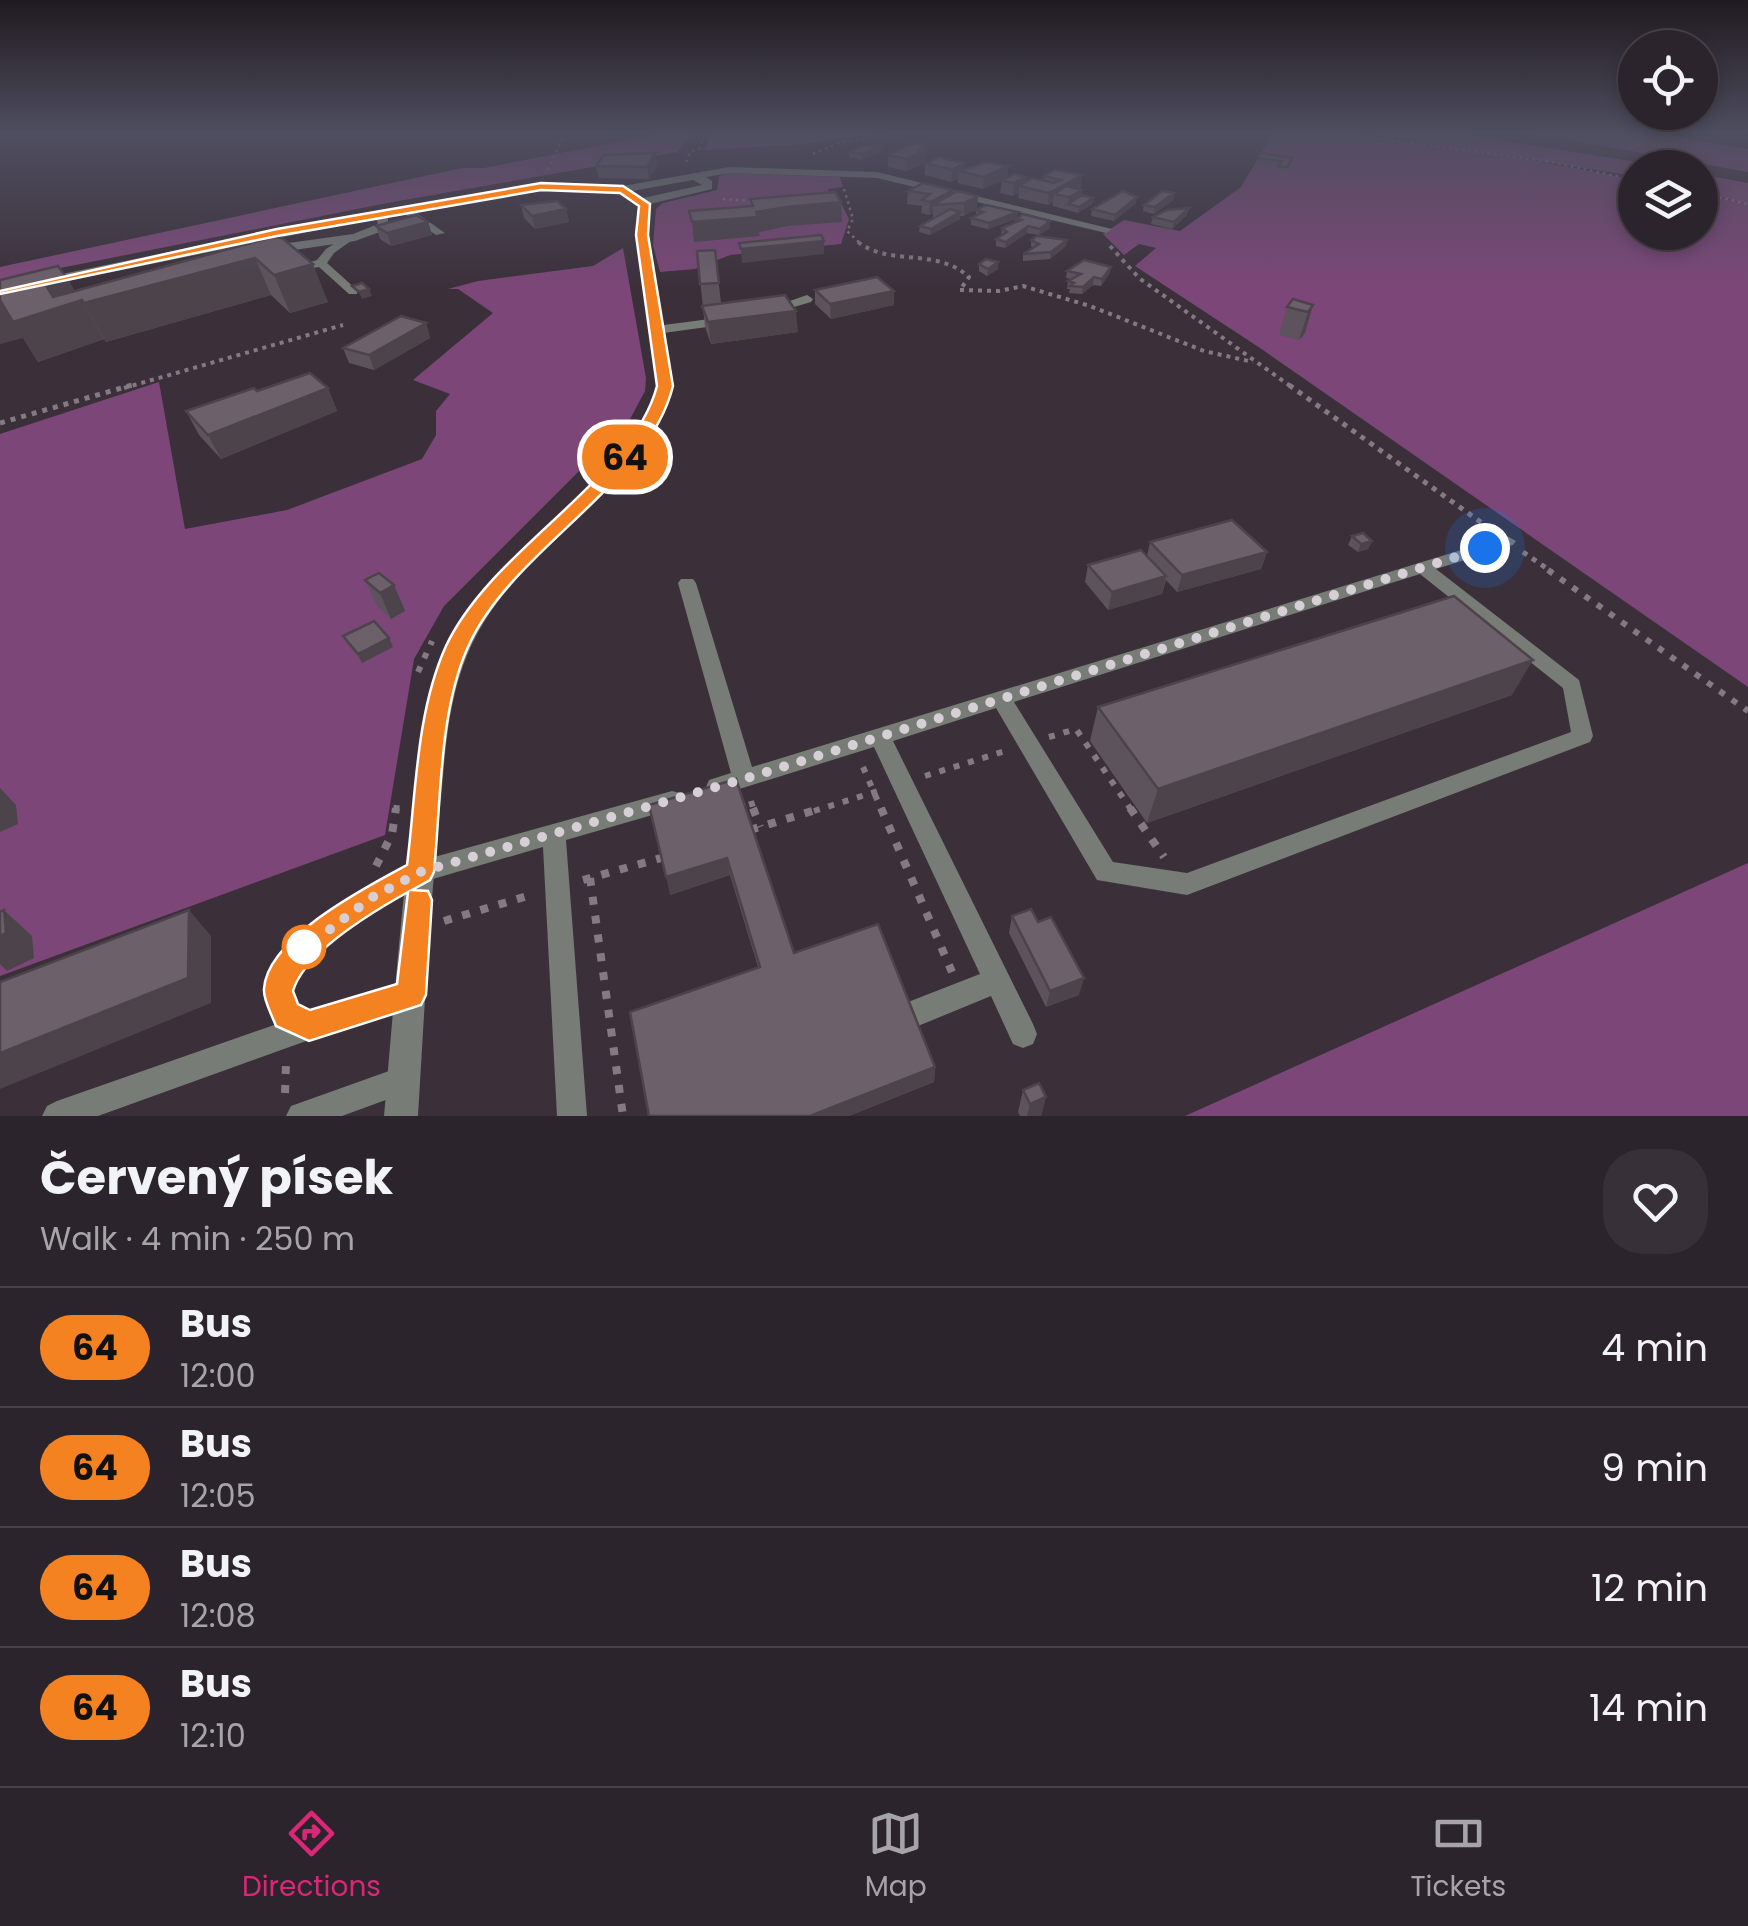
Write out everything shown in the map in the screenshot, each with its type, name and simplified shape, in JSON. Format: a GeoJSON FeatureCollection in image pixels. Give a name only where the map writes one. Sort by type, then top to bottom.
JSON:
{"type":"FeatureCollection","features":[{"type":"Feature","properties":{"kind":"street"},"geometry":{"type":"LineString","coordinates":[[0,290],[533,184]]}},
{"type":"Feature","properties":{"kind":"street"},"geometry":{"type":"LineString","coordinates":[[564,184],[623,190],[653,184]]}},
{"type":"Feature","properties":{"kind":"street"},"geometry":{"type":"LineString","coordinates":[[623,190],[642,202],[707,184]]}},
{"type":"Feature","properties":{"kind":"street"},"geometry":{"type":"LineString","coordinates":[[921,184],[1106,229]]}},
{"type":"Feature","properties":{"kind":"street"},"geometry":{"type":"LineString","coordinates":[[400,1116],[420,872],[440,697],[457,646],[507,574],[625,458],[654,419],[665,386],[642,235],[642,202]]}},
{"type":"Feature","properties":{"kind":"street"},"geometry":{"type":"LineString","coordinates":[[68,293],[208,261],[350,238],[380,229],[385,223],[381,214]]}},
{"type":"Feature","properties":{"kind":"lane"},"geometry":{"type":"LineString","coordinates":[[404,210],[440,234]]}},
{"type":"Feature","properties":{"kind":"lane"},"geometry":{"type":"LineString","coordinates":[[322,263],[325,255],[350,238]]}},
{"type":"Feature","properties":{"kind":"lane"},"geometry":{"type":"LineString","coordinates":[[272,274],[322,263]]}},
{"type":"Feature","properties":{"kind":"lane"},"geometry":{"type":"LineString","coordinates":[[322,263],[353,292]]}},
{"type":"Feature","properties":{"kind":"lane"},"geometry":{"type":"LineString","coordinates":[[656,330],[748,317],[807,299]]}},
{"type":"Feature","properties":{"kind":"lane"},"geometry":{"type":"LineString","coordinates":[[309,1026],[287,1015],[279,1002],[284,971],[315,938],[371,898],[420,872],[854,746],[1507,541]]}},
{"type":"Feature","properties":{"kind":"lane"},"geometry":{"type":"LineString","coordinates":[[1001,699],[1106,872],[1182,883],[1582,736],[1572,685],[1423,568]]}},
{"type":"Feature","properties":{"kind":"lane"},"geometry":{"type":"LineString","coordinates":[[687,583],[744,779]]}},
{"type":"Feature","properties":{"kind":"lane"},"geometry":{"type":"LineString","coordinates":[[880,737],[1023,1034]]}},
{"type":"Feature","properties":{"kind":"lane"},"geometry":{"type":"LineString","coordinates":[[554,836],[572,1116]]}},
{"type":"Feature","properties":{"kind":"lane"},"geometry":{"type":"LineString","coordinates":[[918,1012],[997,980]]}},
{"type":"Feature","properties":{"kind":"lane"},"geometry":{"type":"LineString","coordinates":[[57,1116],[309,1026],[411,995]]}},
{"type":"Feature","properties":{"kind":"lane"},"geometry":{"type":"LineString","coordinates":[[292,1110],[403,1080]]}},
{"type":"Feature","properties":{"kind":"path"},"geometry":{"type":"LineString","coordinates":[[843,184],[853,219],[847,231],[869,250],[934,256],[961,268],[970,277],[960,290],[999,291],[1023,286],[1090,306],[1204,350],[1259,363]]}},
{"type":"Feature","properties":{"kind":"path"},"geometry":{"type":"LineString","coordinates":[[1718,197],[1748,204]]}},
{"type":"Feature","properties":{"kind":"path"},"geometry":{"type":"LineString","coordinates":[[715,199],[756,202]]}},
{"type":"Feature","properties":{"kind":"path"},"geometry":{"type":"LineString","coordinates":[[1091,225],[1139,278],[1748,710]]}},
{"type":"Feature","properties":{"kind":"path"},"geometry":{"type":"LineString","coordinates":[[0,424],[342,326]]}},
{"type":"Feature","properties":{"kind":"path"},"geometry":{"type":"LineString","coordinates":[[750,830],[1076,728],[1182,883]]}},
{"type":"Feature","properties":{"kind":"path"},"geometry":{"type":"LineString","coordinates":[[854,746],[962,994]]}},
{"type":"Feature","properties":{"kind":"path"},"geometry":{"type":"LineString","coordinates":[[590,878],[623,1116]]}},
{"type":"Feature","properties":{"kind":"path"},"geometry":{"type":"LineString","coordinates":[[274,1038],[286,1057],[292,1110]]}},
{"type":"Feature","properties":{"kind":"shaded area"},"geometry":{"type":"Polygon","coordinates":[[[387,184],[495,184],[0,280],[0,267],[387,184]]]}},
{"type":"Feature","properties":{"kind":"shaded area"},"geometry":{"type":"Polygon","coordinates":[[[718,184],[842,184],[843,187],[828,189],[830,197],[839,199],[849,219],[841,244],[730,255],[695,269],[660,272],[653,245],[656,209],[663,203],[717,190],[718,184]]]}},
{"type":"Feature","properties":{"kind":"shaded area"},"geometry":{"type":"Polygon","coordinates":[[[1243,184],[1618,184],[1618,250],[1718,250],[1718,197],[1748,204],[1748,687],[1260,348],[1135,266],[1156,248],[1139,244],[1124,255],[1103,234],[1124,220],[1180,231],[1243,184]]]}},
{"type":"Feature","properties":{"kind":"shaded area"},"geometry":{"type":"Polygon","coordinates":[[[1718,184],[1748,184],[1748,204],[1718,196],[1718,184]]]}},
{"type":"Feature","properties":{"kind":"shaded area"},"geometry":{"type":"Polygon","coordinates":[[[623,248],[645,391],[629,421],[444,606],[414,659],[385,835],[0,976],[0,434],[159,382],[185,529],[287,510],[422,459],[436,435],[436,411],[450,394],[413,380],[493,313],[458,289],[448,289],[478,281],[593,266],[623,248]]]}},
{"type":"Feature","properties":{"kind":"shaded area"},"geometry":{"type":"Polygon","coordinates":[[[1748,863],[1748,1116],[1185,1116],[1748,863]]]}},
{"type":"Feature","properties":{"kind":"building"},"geometry":{"type":"Polygon","coordinates":[[[921,184],[953,190],[930,202],[922,200],[930,194],[908,191],[921,184]]]}},
{"type":"Feature","properties":{"kind":"building"},"geometry":{"type":"Polygon","coordinates":[[[1022,184],[1065,184],[1049,193],[1019,186],[1022,184]]]}},
{"type":"Feature","properties":{"kind":"building"},"geometry":{"type":"Polygon","coordinates":[[[1066,186],[1082,190],[1069,197],[1054,194],[1066,186]]]}},
{"type":"Feature","properties":{"kind":"building"},"geometry":{"type":"Polygon","coordinates":[[[957,191],[978,196],[964,203],[933,205],[957,191]]]}},
{"type":"Feature","properties":{"kind":"building"},"geometry":{"type":"Polygon","coordinates":[[[1123,191],[1137,197],[1115,215],[1092,209],[1123,191]]]}},
{"type":"Feature","properties":{"kind":"building"},"geometry":{"type":"Polygon","coordinates":[[[1162,191],[1174,193],[1155,207],[1144,205],[1162,191]]]}},
{"type":"Feature","properties":{"kind":"building"},"geometry":{"type":"Polygon","coordinates":[[[835,192],[841,202],[756,212],[758,217],[692,222],[689,211],[753,206],[750,199],[835,192]]]}},
{"type":"Feature","properties":{"kind":"building"},"geometry":{"type":"Polygon","coordinates":[[[1082,195],[1093,198],[1079,207],[1068,204],[1082,195]]]}},
{"type":"Feature","properties":{"kind":"building"},"geometry":{"type":"Polygon","coordinates":[[[557,201],[566,209],[532,216],[521,205],[557,201]]]}},
{"type":"Feature","properties":{"kind":"building"},"geometry":{"type":"Polygon","coordinates":[[[986,205],[1018,212],[989,223],[971,218],[983,212],[976,210],[986,205]]]}},
{"type":"Feature","properties":{"kind":"building"},"geometry":{"type":"Polygon","coordinates":[[[1189,208],[1174,222],[1153,217],[1167,210],[1189,208]]]}},
{"type":"Feature","properties":{"kind":"building"},"geometry":{"type":"Polygon","coordinates":[[[950,209],[960,212],[931,229],[920,226],[950,209]]]}},
{"type":"Feature","properties":{"kind":"building"},"geometry":{"type":"Polygon","coordinates":[[[1023,214],[1050,221],[1040,229],[1028,226],[1006,242],[996,239],[1007,232],[1002,228],[1021,220],[1016,219],[1023,214]]]}},
{"type":"Feature","properties":{"kind":"building"},"geometry":{"type":"Polygon","coordinates":[[[416,215],[428,222],[387,233],[376,226],[416,215]]]}},
{"type":"Feature","properties":{"kind":"building"},"geometry":{"type":"Polygon","coordinates":[[[821,235],[824,241],[741,249],[739,243],[821,235]]]}},
{"type":"Feature","properties":{"kind":"building"},"geometry":{"type":"Polygon","coordinates":[[[1037,236],[1067,240],[1051,252],[1023,254],[1039,244],[1031,240],[1037,236]]]}},
{"type":"Feature","properties":{"kind":"building"},"geometry":{"type":"Polygon","coordinates":[[[273,237],[282,238],[313,264],[274,275],[255,258],[84,303],[82,300],[13,322],[0,300],[0,280],[58,266],[69,281],[47,287],[53,297],[273,237]]]}},
{"type":"Feature","properties":{"kind":"building"},"geometry":{"type":"Polygon","coordinates":[[[715,250],[719,283],[700,284],[697,251],[715,250]]]}},
{"type":"Feature","properties":{"kind":"building"},"geometry":{"type":"Polygon","coordinates":[[[986,259],[998,262],[988,269],[979,264],[986,259]]]}},
{"type":"Feature","properties":{"kind":"building"},"geometry":{"type":"Polygon","coordinates":[[[1084,260],[1111,267],[1102,279],[1094,277],[1083,287],[1070,286],[1074,283],[1068,281],[1081,274],[1067,271],[1084,260]]]}},
{"type":"Feature","properties":{"kind":"building"},"geometry":{"type":"Polygon","coordinates":[[[877,277],[894,291],[830,304],[815,290],[877,277]]]}},
{"type":"Feature","properties":{"kind":"building"},"geometry":{"type":"Polygon","coordinates":[[[362,283],[369,289],[359,292],[352,286],[362,283]]]}},
{"type":"Feature","properties":{"kind":"building"},"geometry":{"type":"Polygon","coordinates":[[[785,295],[796,311],[708,322],[702,306],[785,295]]]}},
{"type":"Feature","properties":{"kind":"building"},"geometry":{"type":"Polygon","coordinates":[[[1293,299],[1313,305],[1308,312],[1287,307],[1293,299]]]}},
{"type":"Feature","properties":{"kind":"building"},"geometry":{"type":"Polygon","coordinates":[[[401,316],[426,323],[369,355],[343,348],[401,316]]]}},
{"type":"Feature","properties":{"kind":"building"},"geometry":{"type":"Polygon","coordinates":[[[310,373],[328,388],[208,435],[186,411],[254,388],[257,391],[310,373]]]}},
{"type":"Feature","properties":{"kind":"building"},"geometry":{"type":"Polygon","coordinates":[[[1232,520],[1267,552],[1182,575],[1150,542],[1232,520]]]}},
{"type":"Feature","properties":{"kind":"building"},"geometry":{"type":"Polygon","coordinates":[[[1363,533],[1372,541],[1361,544],[1352,536],[1363,533]]]}},
{"type":"Feature","properties":{"kind":"building"},"geometry":{"type":"Polygon","coordinates":[[[1141,550],[1166,576],[1112,592],[1088,565],[1141,550]]]}},
{"type":"Feature","properties":{"kind":"building"},"geometry":{"type":"Polygon","coordinates":[[[379,573],[394,585],[380,593],[365,580],[379,573]]]}},
{"type":"Feature","properties":{"kind":"building"},"geometry":{"type":"Polygon","coordinates":[[[1454,596],[1533,660],[1158,789],[1098,707],[1454,596]]]}},
{"type":"Feature","properties":{"kind":"building"},"geometry":{"type":"Polygon","coordinates":[[[374,621],[389,638],[358,654],[343,636],[374,621]]]}},
{"type":"Feature","properties":{"kind":"building"},"geometry":{"type":"Polygon","coordinates":[[[736,779],[794,953],[878,924],[935,1067],[810,1116],[649,1116],[630,1012],[760,967],[727,858],[666,877],[649,805],[736,779]]]}},
{"type":"Feature","properties":{"kind":"building"},"geometry":{"type":"Polygon","coordinates":[[[1031,909],[1038,922],[1051,917],[1084,978],[1050,991],[1012,916],[1031,909]]]}},
{"type":"Feature","properties":{"kind":"building"},"geometry":{"type":"Polygon","coordinates":[[[4,910],[6,933],[0,936],[0,912],[4,910]]]}},
{"type":"Feature","properties":{"kind":"building"},"geometry":{"type":"Polygon","coordinates":[[[189,910],[188,978],[0,1053],[0,982],[189,910]]]}},
{"type":"Feature","properties":{"kind":"building"},"geometry":{"type":"Polygon","coordinates":[[[1039,1083],[1046,1097],[1030,1104],[1023,1090],[1039,1083]]]}},
{"type":"Feature","properties":{"kind":"bus line","name":"64"},"geometry":{"type":"LineString","coordinates":[[0,291],[277,233],[541,186],[623,190],[635,194],[644,204],[642,235],[665,386],[662,404],[625,458],[507,574],[476,615],[446,671],[440,697],[420,872],[371,898],[296,955],[284,971],[278,991],[287,1015],[309,1026],[411,995],[418,900]]}},
{"type":"Feature","properties":{"kind":"route"},"geometry":{"type":"LineString","coordinates":[[304,947],[296,955],[371,898],[420,872],[744,779],[1485,548]]}}]}
